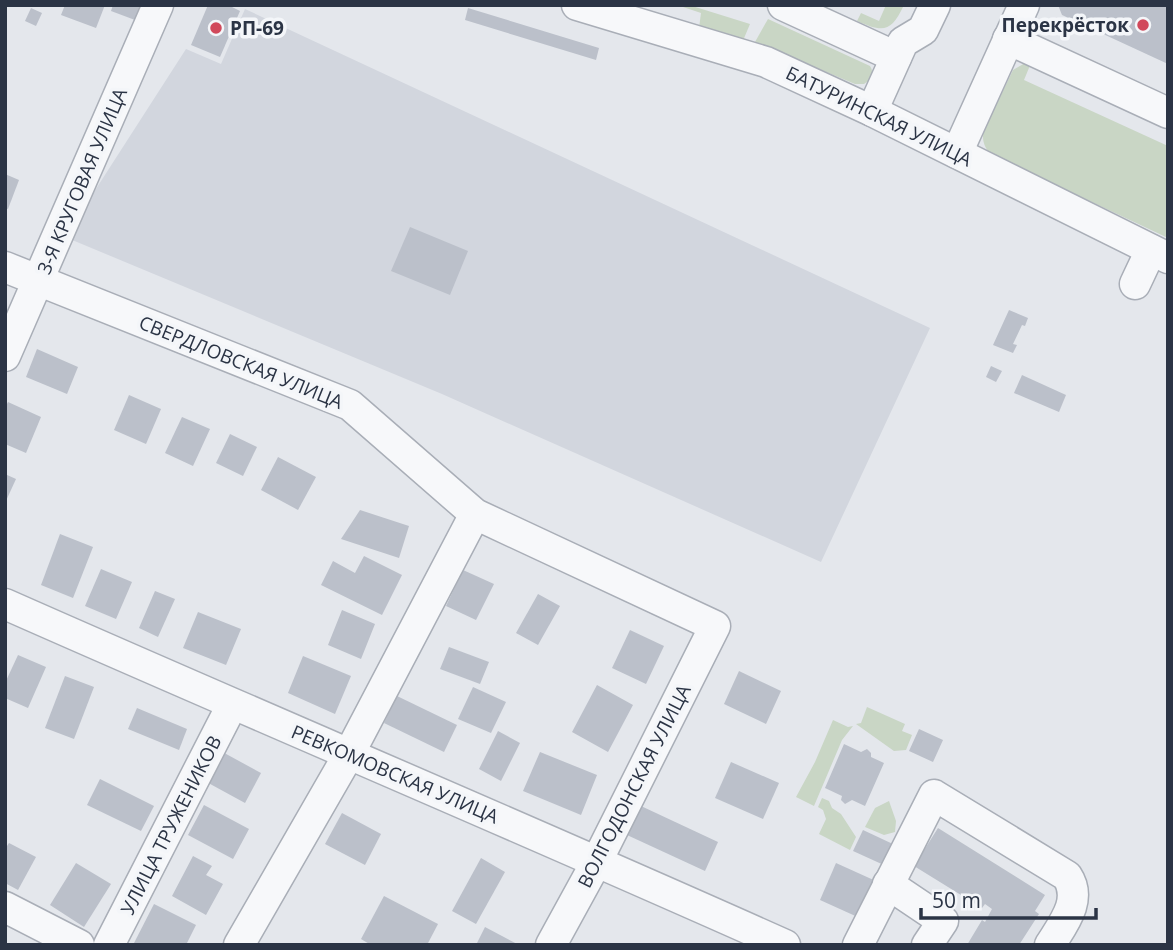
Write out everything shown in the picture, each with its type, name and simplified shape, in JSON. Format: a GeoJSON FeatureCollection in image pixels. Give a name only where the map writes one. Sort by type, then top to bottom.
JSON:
{"type":"FeatureCollection","features":[{"type":"Feature","properties":{"kind":"street","name":"3-Я КРУГОВАЯ УЛИЦА"},"geometry":{"type":"LineString","coordinates":[[5,356],[40,281],[158,5]]}},
{"type":"Feature","properties":{"kind":"street","name":"БАТУРИНСКАЯ УЛИЦА"},"geometry":{"type":"LineString","coordinates":[[577,5],[766,62],[872,111],[1160,254]]}},
{"type":"Feature","properties":{"kind":"street"},"geometry":{"type":"LineString","coordinates":[[783,5],[896,57]]}},
{"type":"Feature","properties":{"kind":"street"},"geometry":{"type":"LineString","coordinates":[[872,111],[903,42],[923,30],[935,5]]}},
{"type":"Feature","properties":{"kind":"street"},"geometry":{"type":"LineString","coordinates":[[957,153],[1024,5]]}},
{"type":"Feature","properties":{"kind":"street"},"geometry":{"type":"LineString","coordinates":[[1008,39],[1168,113]]}},
{"type":"Feature","properties":{"kind":"street"},"geometry":{"type":"LineString","coordinates":[[1135,284],[1160,254]]}},
{"type":"Feature","properties":{"kind":"street","name":"СВЕРДЛОВСКАЯ УЛИЦА"},"geometry":{"type":"LineString","coordinates":[[5,267],[350,405],[475,514],[715,626]]}},
{"type":"Feature","properties":{"kind":"street"},"geometry":{"type":"LineString","coordinates":[[239,945],[348,754],[475,514]]}},
{"type":"Feature","properties":{"kind":"street","name":"РЕВКОМОВСКАЯ УЛИЦА"},"geometry":{"type":"LineString","coordinates":[[5,604],[785,945]]}},
{"type":"Feature","properties":{"kind":"street","name":"ВОЛГОДОНСКАЯ УЛИЦА"},"geometry":{"type":"LineString","coordinates":[[551,945],[597,861],[715,626]]}},
{"type":"Feature","properties":{"kind":"street","name":"УЛИЦА ТРУЖЕНИКОВ"},"geometry":{"type":"LineString","coordinates":[[109,945],[232,705]]}},
{"type":"Feature","properties":{"kind":"street"},"geometry":{"type":"LineString","coordinates":[[858,945],[934,795],[1067,876],[1072,885],[1073,900],[1069,913],[1050,945]]}},
{"type":"Feature","properties":{"kind":"street"},"geometry":{"type":"LineString","coordinates":[[888,884],[943,921],[927,945]]}},
{"type":"Feature","properties":{"kind":"street"},"geometry":{"type":"LineString","coordinates":[[5,907],[79,945]]}},
{"type":"Feature","properties":{"kind":"shaded area"},"geometry":{"type":"Polygon","coordinates":[[[245,9],[930,328],[821,562],[442,394],[65,237],[186,49],[221,64],[245,9]]]}},
{"type":"Feature","properties":{"kind":"green space"},"geometry":{"type":"Polygon","coordinates":[[[677,5],[689,5],[750,24],[742,43],[699,28],[701,13],[677,5]]]}},
{"type":"Feature","properties":{"kind":"green space"},"geometry":{"type":"Polygon","coordinates":[[[886,5],[904,5],[895,21],[886,28],[857,21],[861,13],[879,21],[886,5]]]}},
{"type":"Feature","properties":{"kind":"green space"},"geometry":{"type":"Polygon","coordinates":[[[768,19],[870,66],[870,79],[864,84],[855,84],[755,42],[768,19]]]}},
{"type":"Feature","properties":{"kind":"green space"},"geometry":{"type":"Polygon","coordinates":[[[1025,63],[1031,63],[1024,80],[1168,146],[1168,238],[990,153],[983,141],[984,130],[1013,70],[1025,63]]]}},
{"type":"Feature","properties":{"kind":"green space"},"geometry":{"type":"Polygon","coordinates":[[[867,707],[905,724],[902,731],[912,735],[906,750],[894,751],[856,724],[861,723],[867,707]]]}},
{"type":"Feature","properties":{"kind":"green space"},"geometry":{"type":"Polygon","coordinates":[[[833,720],[848,727],[853,726],[842,740],[814,806],[796,797],[833,720]]]}},
{"type":"Feature","properties":{"kind":"green space"},"geometry":{"type":"Polygon","coordinates":[[[822,798],[829,801],[832,808],[841,814],[856,837],[850,850],[819,834],[826,819],[823,810],[818,807],[822,798]]]}},
{"type":"Feature","properties":{"kind":"green space"},"geometry":{"type":"Polygon","coordinates":[[[889,801],[896,821],[895,832],[884,835],[865,827],[875,808],[889,801]]]}},
{"type":"Feature","properties":{"kind":"building"},"geometry":{"type":"Polygon","coordinates":[[[65,5],[105,5],[96,28],[61,15],[65,5]]]}},
{"type":"Feature","properties":{"kind":"building"},"geometry":{"type":"Polygon","coordinates":[[[113,5],[141,5],[135,20],[111,11],[113,5]]]}},
{"type":"Feature","properties":{"kind":"building","name":"РП-69"},"geometry":{"type":"Polygon","coordinates":[[[208,5],[228,5],[240,11],[220,57],[191,45],[208,5]]]}},
{"type":"Feature","properties":{"kind":"building"},"geometry":{"type":"Polygon","coordinates":[[[1058,5],[1168,5],[1168,64],[1062,15],[1058,5]]]}},
{"type":"Feature","properties":{"kind":"building"},"geometry":{"type":"Polygon","coordinates":[[[31,8],[42,13],[36,26],[25,21],[31,8]]]}},
{"type":"Feature","properties":{"kind":"building"},"geometry":{"type":"Polygon","coordinates":[[[468,8],[599,48],[596,60],[465,20],[468,8]]]}},
{"type":"Feature","properties":{"kind":"building"},"geometry":{"type":"Polygon","coordinates":[[[5,174],[19,180],[8,209],[5,208],[5,174]]]}},
{"type":"Feature","properties":{"kind":"building"},"geometry":{"type":"Polygon","coordinates":[[[410,227],[468,251],[450,295],[391,271],[410,227]]]}},
{"type":"Feature","properties":{"kind":"building"},"geometry":{"type":"Polygon","coordinates":[[[1009,310],[1028,318],[1013,344],[1017,345],[1013,353],[993,345],[1009,310]]]}},
{"type":"Feature","properties":{"kind":"building"},"geometry":{"type":"Polygon","coordinates":[[[37,349],[78,367],[67,394],[26,377],[37,349]]]}},
{"type":"Feature","properties":{"kind":"building"},"geometry":{"type":"Polygon","coordinates":[[[991,366],[1002,371],[996,382],[986,377],[991,366]]]}},
{"type":"Feature","properties":{"kind":"building"},"geometry":{"type":"Polygon","coordinates":[[[1022,375],[1066,395],[1059,412],[1014,393],[1022,375]]]}},
{"type":"Feature","properties":{"kind":"building"},"geometry":{"type":"Polygon","coordinates":[[[129,395],[161,409],[146,444],[114,430],[129,395]]]}},
{"type":"Feature","properties":{"kind":"building"},"geometry":{"type":"Polygon","coordinates":[[[8,402],[41,417],[26,453],[5,444],[5,408],[8,402]]]}},
{"type":"Feature","properties":{"kind":"building"},"geometry":{"type":"Polygon","coordinates":[[[182,417],[210,429],[193,466],[165,453],[182,417]]]}},
{"type":"Feature","properties":{"kind":"building"},"geometry":{"type":"Polygon","coordinates":[[[230,434],[257,447],[243,476],[216,463],[230,434]]]}},
{"type":"Feature","properties":{"kind":"building"},"geometry":{"type":"Polygon","coordinates":[[[278,457],[316,477],[298,510],[261,490],[278,457]]]}},
{"type":"Feature","properties":{"kind":"building"},"geometry":{"type":"Polygon","coordinates":[[[5,474],[16,479],[5,503],[5,474]]]}},
{"type":"Feature","properties":{"kind":"building"},"geometry":{"type":"Polygon","coordinates":[[[360,510],[409,526],[399,558],[341,539],[360,510]]]}},
{"type":"Feature","properties":{"kind":"building"},"geometry":{"type":"Polygon","coordinates":[[[60,534],[93,547],[73,598],[41,585],[60,534]]]}},
{"type":"Feature","properties":{"kind":"building"},"geometry":{"type":"Polygon","coordinates":[[[364,556],[402,575],[382,615],[321,585],[333,561],[355,573],[364,556]]]}},
{"type":"Feature","properties":{"kind":"building"},"geometry":{"type":"Polygon","coordinates":[[[101,569],[132,582],[116,619],[85,606],[101,569]]]}},
{"type":"Feature","properties":{"kind":"building"},"geometry":{"type":"Polygon","coordinates":[[[463,570],[494,584],[476,620],[446,606],[463,570]]]}},
{"type":"Feature","properties":{"kind":"building"},"geometry":{"type":"Polygon","coordinates":[[[155,591],[175,599],[158,637],[139,628],[155,591]]]}},
{"type":"Feature","properties":{"kind":"building"},"geometry":{"type":"Polygon","coordinates":[[[538,594],[560,606],[538,645],[516,633],[538,594]]]}},
{"type":"Feature","properties":{"kind":"building"},"geometry":{"type":"Polygon","coordinates":[[[342,610],[375,624],[361,659],[328,645],[342,610]]]}},
{"type":"Feature","properties":{"kind":"building"},"geometry":{"type":"Polygon","coordinates":[[[198,612],[241,629],[226,665],[183,648],[198,612]]]}},
{"type":"Feature","properties":{"kind":"building"},"geometry":{"type":"Polygon","coordinates":[[[630,630],[664,646],[646,684],[612,668],[630,630]]]}},
{"type":"Feature","properties":{"kind":"building"},"geometry":{"type":"Polygon","coordinates":[[[449,647],[489,662],[480,684],[440,669],[449,647]]]}},
{"type":"Feature","properties":{"kind":"building"},"geometry":{"type":"Polygon","coordinates":[[[18,655],[46,667],[28,708],[5,698],[5,683],[18,655]]]}},
{"type":"Feature","properties":{"kind":"building"},"geometry":{"type":"Polygon","coordinates":[[[303,656],[351,676],[335,714],[288,693],[303,656]]]}},
{"type":"Feature","properties":{"kind":"building"},"geometry":{"type":"Polygon","coordinates":[[[739,671],[781,691],[766,724],[724,704],[739,671]]]}},
{"type":"Feature","properties":{"kind":"building"},"geometry":{"type":"Polygon","coordinates":[[[65,676],[94,687],[74,739],[45,728],[65,676]]]}},
{"type":"Feature","properties":{"kind":"building"},"geometry":{"type":"Polygon","coordinates":[[[597,685],[633,705],[608,752],[572,732],[597,685]]]}},
{"type":"Feature","properties":{"kind":"building"},"geometry":{"type":"Polygon","coordinates":[[[473,687],[506,702],[491,733],[458,719],[473,687]]]}},
{"type":"Feature","properties":{"kind":"building"},"geometry":{"type":"Polygon","coordinates":[[[397,696],[457,725],[444,752],[384,723],[397,696]]]}},
{"type":"Feature","properties":{"kind":"building"},"geometry":{"type":"Polygon","coordinates":[[[137,708],[187,729],[179,750],[128,729],[137,708]]]}},
{"type":"Feature","properties":{"kind":"building"},"geometry":{"type":"Polygon","coordinates":[[[919,729],[943,740],[933,762],[909,751],[919,729]]]}},
{"type":"Feature","properties":{"kind":"building"},"geometry":{"type":"Polygon","coordinates":[[[498,731],[520,743],[501,781],[479,769],[498,731]]]}},
{"type":"Feature","properties":{"kind":"building"},"geometry":{"type":"Polygon","coordinates":[[[844,744],[861,752],[867,749],[871,757],[884,763],[865,806],[852,800],[845,804],[841,800],[842,796],[825,788],[844,744]]]}},
{"type":"Feature","properties":{"kind":"building"},"geometry":{"type":"Polygon","coordinates":[[[217,749],[261,773],[245,803],[201,779],[217,749]]]}},
{"type":"Feature","properties":{"kind":"building"},"geometry":{"type":"Polygon","coordinates":[[[540,752],[597,775],[581,815],[523,791],[540,752]]]}},
{"type":"Feature","properties":{"kind":"building"},"geometry":{"type":"Polygon","coordinates":[[[731,762],[779,783],[763,819],[715,798],[731,762]]]}},
{"type":"Feature","properties":{"kind":"building"},"geometry":{"type":"Polygon","coordinates":[[[100,779],[154,806],[141,831],[87,805],[100,779]]]}},
{"type":"Feature","properties":{"kind":"building"},"geometry":{"type":"Polygon","coordinates":[[[204,805],[249,829],[233,859],[188,835],[204,805]]]}},
{"type":"Feature","properties":{"kind":"building"},"geometry":{"type":"Polygon","coordinates":[[[641,806],[718,842],[705,871],[627,835],[641,806]]]}},
{"type":"Feature","properties":{"kind":"building"},"geometry":{"type":"Polygon","coordinates":[[[342,813],[381,834],[365,865],[325,844],[342,813]]]}},
{"type":"Feature","properties":{"kind":"building"},"geometry":{"type":"Polygon","coordinates":[[[938,828],[1045,895],[1035,911],[1039,914],[1019,945],[967,945],[992,909],[985,904],[982,908],[914,866],[938,828]]]}},
{"type":"Feature","properties":{"kind":"building"},"geometry":{"type":"Polygon","coordinates":[[[863,830],[895,845],[886,866],[853,851],[863,830]]]}},
{"type":"Feature","properties":{"kind":"building"},"geometry":{"type":"Polygon","coordinates":[[[9,843],[36,857],[18,890],[5,883],[5,849],[9,843]]]}},
{"type":"Feature","properties":{"kind":"building"},"geometry":{"type":"Polygon","coordinates":[[[193,856],[212,866],[206,875],[223,884],[206,915],[172,896],[193,856]]]}},
{"type":"Feature","properties":{"kind":"building"},"geometry":{"type":"Polygon","coordinates":[[[481,858],[505,872],[476,924],[452,911],[481,858]]]}},
{"type":"Feature","properties":{"kind":"building"},"geometry":{"type":"Polygon","coordinates":[[[76,863],[111,884],[84,927],[50,905],[76,863]]]}},
{"type":"Feature","properties":{"kind":"building"},"geometry":{"type":"Polygon","coordinates":[[[836,863],[878,882],[862,919],[820,900],[836,863]]]}},
{"type":"Feature","properties":{"kind":"building"},"geometry":{"type":"Polygon","coordinates":[[[384,896],[438,924],[427,945],[371,945],[361,939],[384,896]]]}},
{"type":"Feature","properties":{"kind":"building"},"geometry":{"type":"Polygon","coordinates":[[[154,904],[196,925],[186,945],[133,945],[154,904]]]}},
{"type":"Feature","properties":{"kind":"building"},"geometry":{"type":"Polygon","coordinates":[[[485,927],[519,945],[476,945],[485,927]]]}},
{"type":"Feature","properties":{"kind":"place","name":"Перекрёсток"},"geometry":{"type":"Point","coordinates":[1143,25]}},
{"type":"Feature","properties":{"kind":"place","name":"РП-69"},"geometry":{"type":"Point","coordinates":[216,28]}}]}
